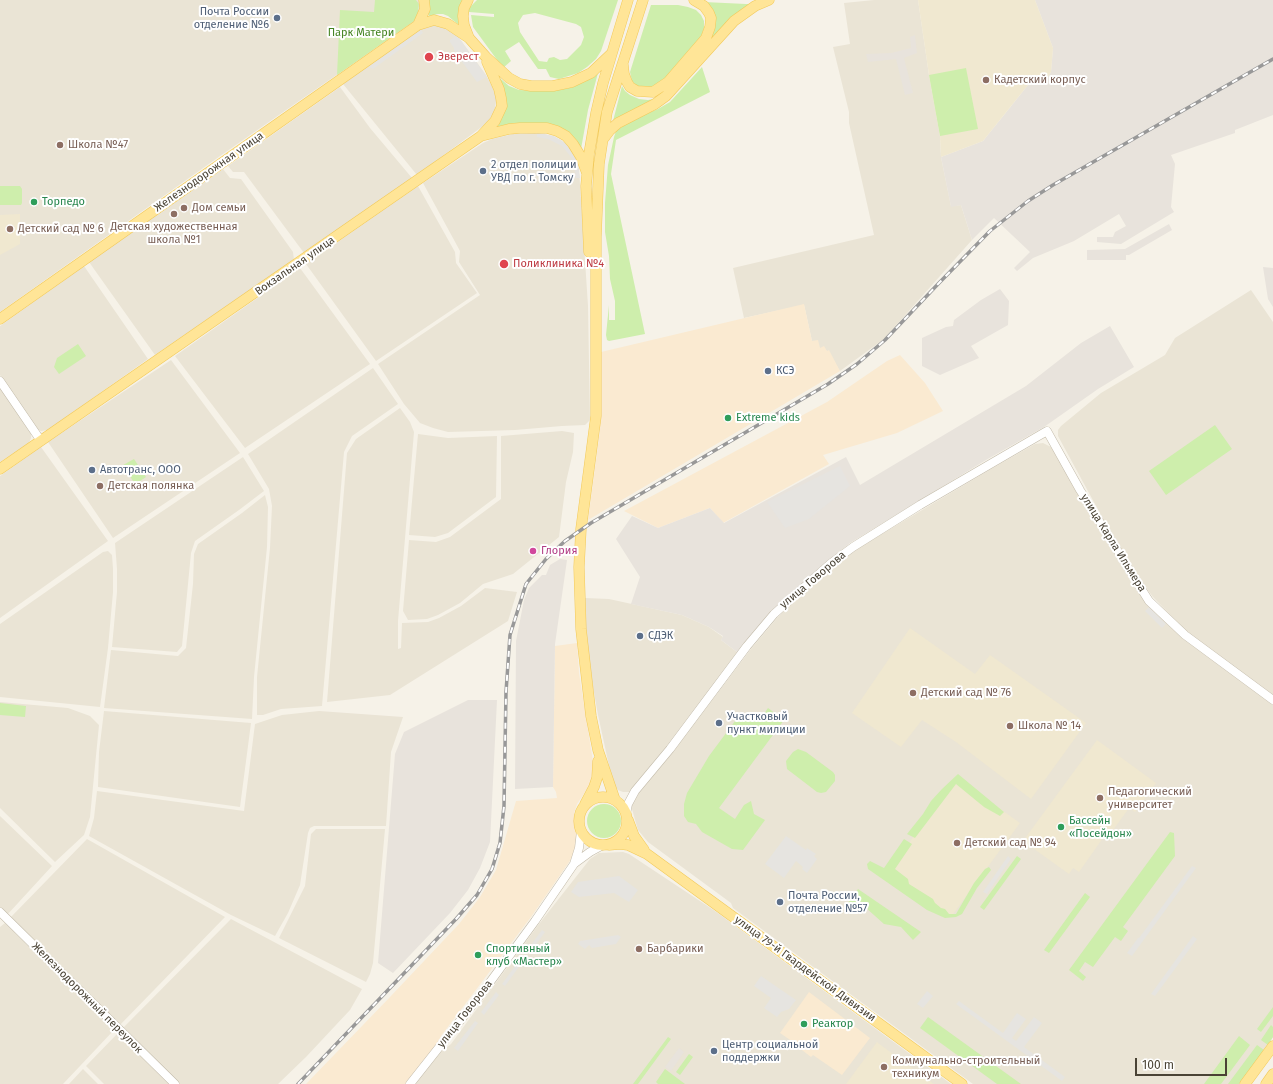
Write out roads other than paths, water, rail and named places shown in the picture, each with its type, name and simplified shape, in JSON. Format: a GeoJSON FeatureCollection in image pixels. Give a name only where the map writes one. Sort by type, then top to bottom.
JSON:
{"type":"FeatureCollection","features":[{"type":"Feature","properties":{"kind":"main road"},"geometry":{"type":"LineString","coordinates":[[418,25],[425,9],[424,0]]}},
{"type":"Feature","properties":{"kind":"main road"},"geometry":{"type":"LineString","coordinates":[[468,0],[464,8],[463,16],[464,25],[469,38]]}},
{"type":"Feature","properties":{"kind":"main road"},"geometry":{"type":"LineString","coordinates":[[595,349],[588,237],[588,154],[596,113],[611,54],[628,0]]}},
{"type":"Feature","properties":{"kind":"main road"},"geometry":{"type":"LineString","coordinates":[[615,800],[598,750],[589,702],[582,636],[579,567],[581,529],[595,430],[596,237],[602,141],[607,112],[643,0]]}},
{"type":"Feature","properties":{"kind":"main road"},"geometry":{"type":"LineString","coordinates":[[623,61],[624,74],[627,82],[630,87],[637,91],[652,92],[668,82],[706,38],[710,27],[711,18],[709,13],[704,6],[694,0]]}},
{"type":"Feature","properties":{"kind":"main road"},"geometry":{"type":"LineString","coordinates":[[602,141],[610,130],[618,123],[655,104],[666,96],[734,21],[755,6],[769,0]]}},
{"type":"Feature","properties":{"kind":"main road"},"geometry":{"type":"LineString","coordinates":[[418,25],[429,20],[441,21],[448,24],[469,38],[486,58],[509,78],[520,84],[531,86],[554,86],[572,82],[591,73],[611,54]]}},
{"type":"Feature","properties":{"kind":"main road","name":"Железнодорожная улица"},"geometry":{"type":"LineString","coordinates":[[0,319],[418,25]]}},
{"type":"Feature","properties":{"kind":"main road"},"geometry":{"type":"LineString","coordinates":[[482,136],[495,121],[502,106],[502,98],[499,89],[486,58]]}},
{"type":"Feature","properties":{"kind":"main road","name":"Вокзальная улица"},"geometry":{"type":"LineString","coordinates":[[0,469],[482,136],[509,129],[520,128],[546,128],[557,131],[566,136],[573,144],[581,157],[587,173]]}},
{"type":"Feature","properties":{"kind":"main road"},"geometry":{"type":"LineString","coordinates":[[584,806],[592,800],[598,798],[604,797],[615,800],[624,808],[627,816],[627,826],[623,836],[619,840],[605,845],[589,840],[581,831],[579,819],[584,806],[594,787],[597,778],[598,750]]}},
{"type":"Feature","properties":{"kind":"main road","name":"улица 79-й Гвардейской Дивизии"},"geometry":{"type":"LineString","coordinates":[[627,816],[634,836],[647,854]]}},
{"type":"Feature","properties":{"kind":"main road","name":"улица 79-й Гвардейской Дивизии"},"geometry":{"type":"LineString","coordinates":[[605,845],[628,845],[647,854],[962,1084]]}},
{"type":"Feature","properties":{"kind":"main road"},"geometry":{"type":"LineString","coordinates":[[1245,1084],[1273,1046]]}},
{"type":"Feature","properties":{"kind":"main road"},"geometry":{"type":"LineString","coordinates":[[1266,1084],[1273,1074]]}},
{"type":"Feature","properties":{"kind":"street"},"geometry":{"type":"LineString","coordinates":[[0,381],[41,441]]}},
{"type":"Feature","properties":{"kind":"street","name":"улица Карла Ильмера"},"geometry":{"type":"LineString","coordinates":[[1047,431],[1080,490],[1134,579],[1150,600],[1185,635],[1273,700]]}},
{"type":"Feature","properties":{"kind":"street","name":"улица Говорова"},"geometry":{"type":"LineString","coordinates":[[635,791],[670,749],[747,646],[774,614],[820,572],[852,547],[926,501],[1047,431]]}},
{"type":"Feature","properties":{"kind":"street"},"geometry":{"type":"LineString","coordinates":[[615,800],[622,799],[635,791]]}},
{"type":"Feature","properties":{"kind":"street"},"geometry":{"type":"LineString","coordinates":[[627,816],[628,804],[635,791]]}},
{"type":"Feature","properties":{"kind":"street","name":"улица Говорова"},"geometry":{"type":"LineString","coordinates":[[410,1084],[524,937],[574,864],[579,848],[581,831]]}},
{"type":"Feature","properties":{"kind":"street","name":"улица Говорова"},"geometry":{"type":"LineString","coordinates":[[574,864],[590,852],[605,845]]}},
{"type":"Feature","properties":{"kind":"street","name":"Железнодорожный переулок"},"geometry":{"type":"LineString","coordinates":[[0,912],[175,1084]]}},
{"type":"Feature","properties":{"kind":"railway"},"geometry":{"type":"LineString","coordinates":[[298,1084],[456,919],[477,895],[492,869],[500,843],[504,806],[506,692],[510,635],[526,584],[546,559],[565,541],[591,523],[828,384],[857,364],[885,340],[990,231],[1028,201],[1053,185],[1273,59]]}},
{"type":"Feature","properties":{"kind":"place","name":"Почта России отделение №6"},"geometry":{"type":"Point","coordinates":[277,18]}},
{"type":"Feature","properties":{"kind":"place","name":"Эверест"},"geometry":{"type":"Point","coordinates":[429,57]}},
{"type":"Feature","properties":{"kind":"place","name":"Кадетский корпус"},"geometry":{"type":"Point","coordinates":[986,80]}},
{"type":"Feature","properties":{"kind":"place","name":"Школа №47"},"geometry":{"type":"Point","coordinates":[60,145]}},
{"type":"Feature","properties":{"kind":"place","name":"2 отдел полиции УВД по г. Томску"},"geometry":{"type":"Point","coordinates":[483,171]}},
{"type":"Feature","properties":{"kind":"place","name":"Торпедо"},"geometry":{"type":"Point","coordinates":[34,202]}},
{"type":"Feature","properties":{"kind":"place","name":"Дом семьи"},"geometry":{"type":"Point","coordinates":[184,208]}},
{"type":"Feature","properties":{"kind":"place","name":"Детская художественная школа №1"},"geometry":{"type":"Point","coordinates":[174,214]}},
{"type":"Feature","properties":{"kind":"place","name":"Детский сад № 6"},"geometry":{"type":"Point","coordinates":[10,229]}},
{"type":"Feature","properties":{"kind":"place","name":"Поликлиника №4"},"geometry":{"type":"Point","coordinates":[504,264]}},
{"type":"Feature","properties":{"kind":"place","name":"КСЭ"},"geometry":{"type":"Point","coordinates":[768,371]}},
{"type":"Feature","properties":{"kind":"place","name":"Extreme kids"},"geometry":{"type":"Point","coordinates":[728,418]}},
{"type":"Feature","properties":{"kind":"place","name":"Автотранс, ООО"},"geometry":{"type":"Point","coordinates":[92,470]}},
{"type":"Feature","properties":{"kind":"place","name":"Детская полянка"},"geometry":{"type":"Point","coordinates":[100,486]}},
{"type":"Feature","properties":{"kind":"place","name":"Глория"},"geometry":{"type":"Point","coordinates":[533,551]}},
{"type":"Feature","properties":{"kind":"place","name":"СДЭК"},"geometry":{"type":"Point","coordinates":[640,636]}},
{"type":"Feature","properties":{"kind":"place","name":"Детский сад № 76"},"geometry":{"type":"Point","coordinates":[913,693]}},
{"type":"Feature","properties":{"kind":"place","name":"Участковый пункт милиции"},"geometry":{"type":"Point","coordinates":[719,723]}},
{"type":"Feature","properties":{"kind":"place","name":"Школа № 14"},"geometry":{"type":"Point","coordinates":[1010,726]}},
{"type":"Feature","properties":{"kind":"place","name":"Педагогический университет"},"geometry":{"type":"Point","coordinates":[1100,798]}},
{"type":"Feature","properties":{"kind":"place","name":"Бассейн «Посейдон»"},"geometry":{"type":"Point","coordinates":[1061,827]}},
{"type":"Feature","properties":{"kind":"place","name":"Детский сад № 94"},"geometry":{"type":"Point","coordinates":[957,843]}},
{"type":"Feature","properties":{"kind":"place","name":"Почта России, отделение №57"},"geometry":{"type":"Point","coordinates":[780,902]}},
{"type":"Feature","properties":{"kind":"place","name":"Барбарики"},"geometry":{"type":"Point","coordinates":[639,949]}},
{"type":"Feature","properties":{"kind":"place","name":"Спортивный клуб «Мастер»"},"geometry":{"type":"Point","coordinates":[478,955]}},
{"type":"Feature","properties":{"kind":"place","name":"Реактор"},"geometry":{"type":"Point","coordinates":[804,1024]}},
{"type":"Feature","properties":{"kind":"place","name":"Центр социальной поддержки"},"geometry":{"type":"Point","coordinates":[714,1051]}},
{"type":"Feature","properties":{"kind":"place","name":"Коммунально-строительный техникум"},"geometry":{"type":"Point","coordinates":[884,1067]}},
{"type":"Feature","properties":{"kind":"park label","name":"Парк Матери"},"geometry":{"type":"Point","coordinates":[361,33]}}]}
